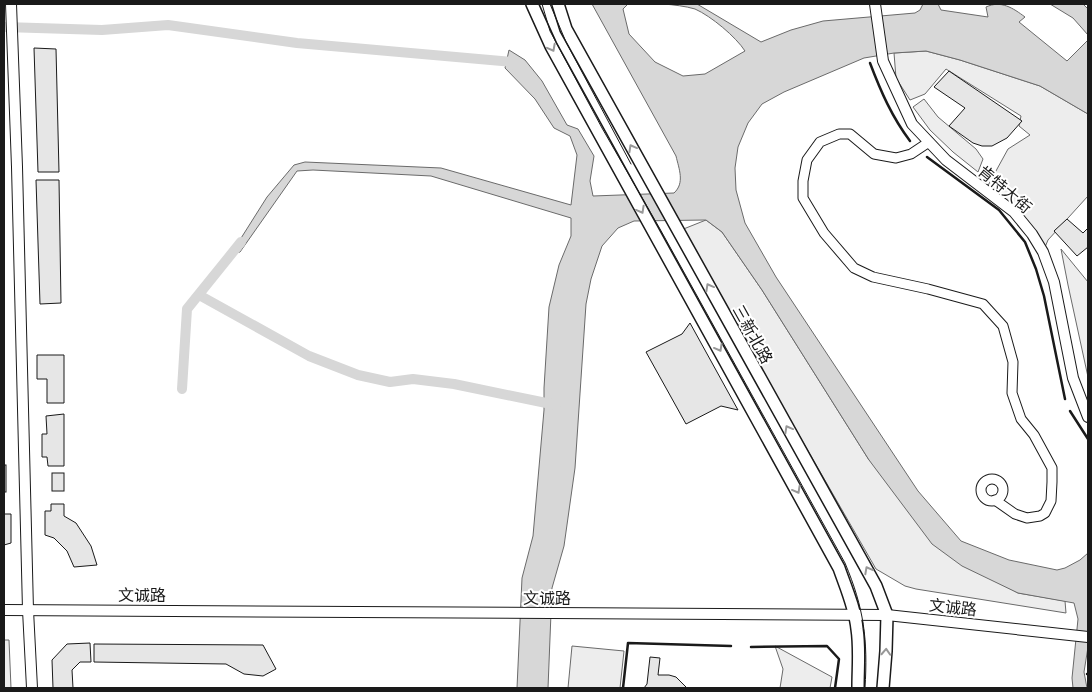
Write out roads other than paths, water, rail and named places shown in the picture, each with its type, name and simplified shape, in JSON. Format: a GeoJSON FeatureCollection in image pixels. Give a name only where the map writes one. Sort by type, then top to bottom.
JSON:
{"type":"FeatureCollection","features":[{"type":"Feature","properties":{"kind":"main road"},"geometry":{"type":"LineString","coordinates":[[532,4],[551,46],[839,568],[855,615],[859,650],[858,688]]}},
{"type":"Feature","properties":{"kind":"main road","name":"三新北路"},"geometry":{"type":"LineString","coordinates":[[558,4],[566,29],[876,586],[887,615],[883,688]]}},
{"type":"Feature","properties":{"kind":"street"},"geometry":{"type":"LineString","coordinates":[[11,7],[18,167],[28,610],[32,688]]}},
{"type":"Feature","properties":{"kind":"street","name":"肯特大街"},"geometry":{"type":"LineString","coordinates":[[875,7],[883,61],[912,124],[946,160],[1014,212],[1039,246],[1054,282],[1073,378],[1088,417]]}},
{"type":"Feature","properties":{"kind":"street"},"geometry":{"type":"LineString","coordinates":[[929,142],[911,154],[896,158],[874,154],[850,134],[839,134],[820,142],[807,160],[803,181],[803,198],[824,233],[854,268],[873,277],[983,304],[1003,326],[1013,362],[1012,393],[1021,419],[1034,435],[1052,468],[1052,482],[1050,500],[1045,513],[1040,516],[1027,518],[1016,514],[995,500]]}},
{"type":"Feature","properties":{"kind":"street","name":"文诚路"},"geometry":{"type":"LineString","coordinates":[[4,610],[887,615],[1088,637]]}},
{"type":"Feature","properties":{"kind":"waterway"},"geometry":{"type":"LineString","coordinates":[[4,27],[102,30],[168,25],[297,43],[513,62],[516,66]]}},
{"type":"Feature","properties":{"kind":"waterway"},"geometry":{"type":"LineString","coordinates":[[182,389],[187,309],[241,242]]}},
{"type":"Feature","properties":{"kind":"waterway"},"geometry":{"type":"LineString","coordinates":[[199,295],[309,356],[358,375],[390,382],[413,379],[454,384],[556,405]]}},
{"type":"Feature","properties":{"kind":"tram line"},"geometry":{"type":"LineString","coordinates":[[542,4],[550,31],[602,128],[845,563],[857,595],[863,624],[866,655],[865,688]]}},
{"type":"Feature","properties":{"kind":"tram line"},"geometry":{"type":"LineString","coordinates":[[550,4],[566,42],[631,164]]}}]}
